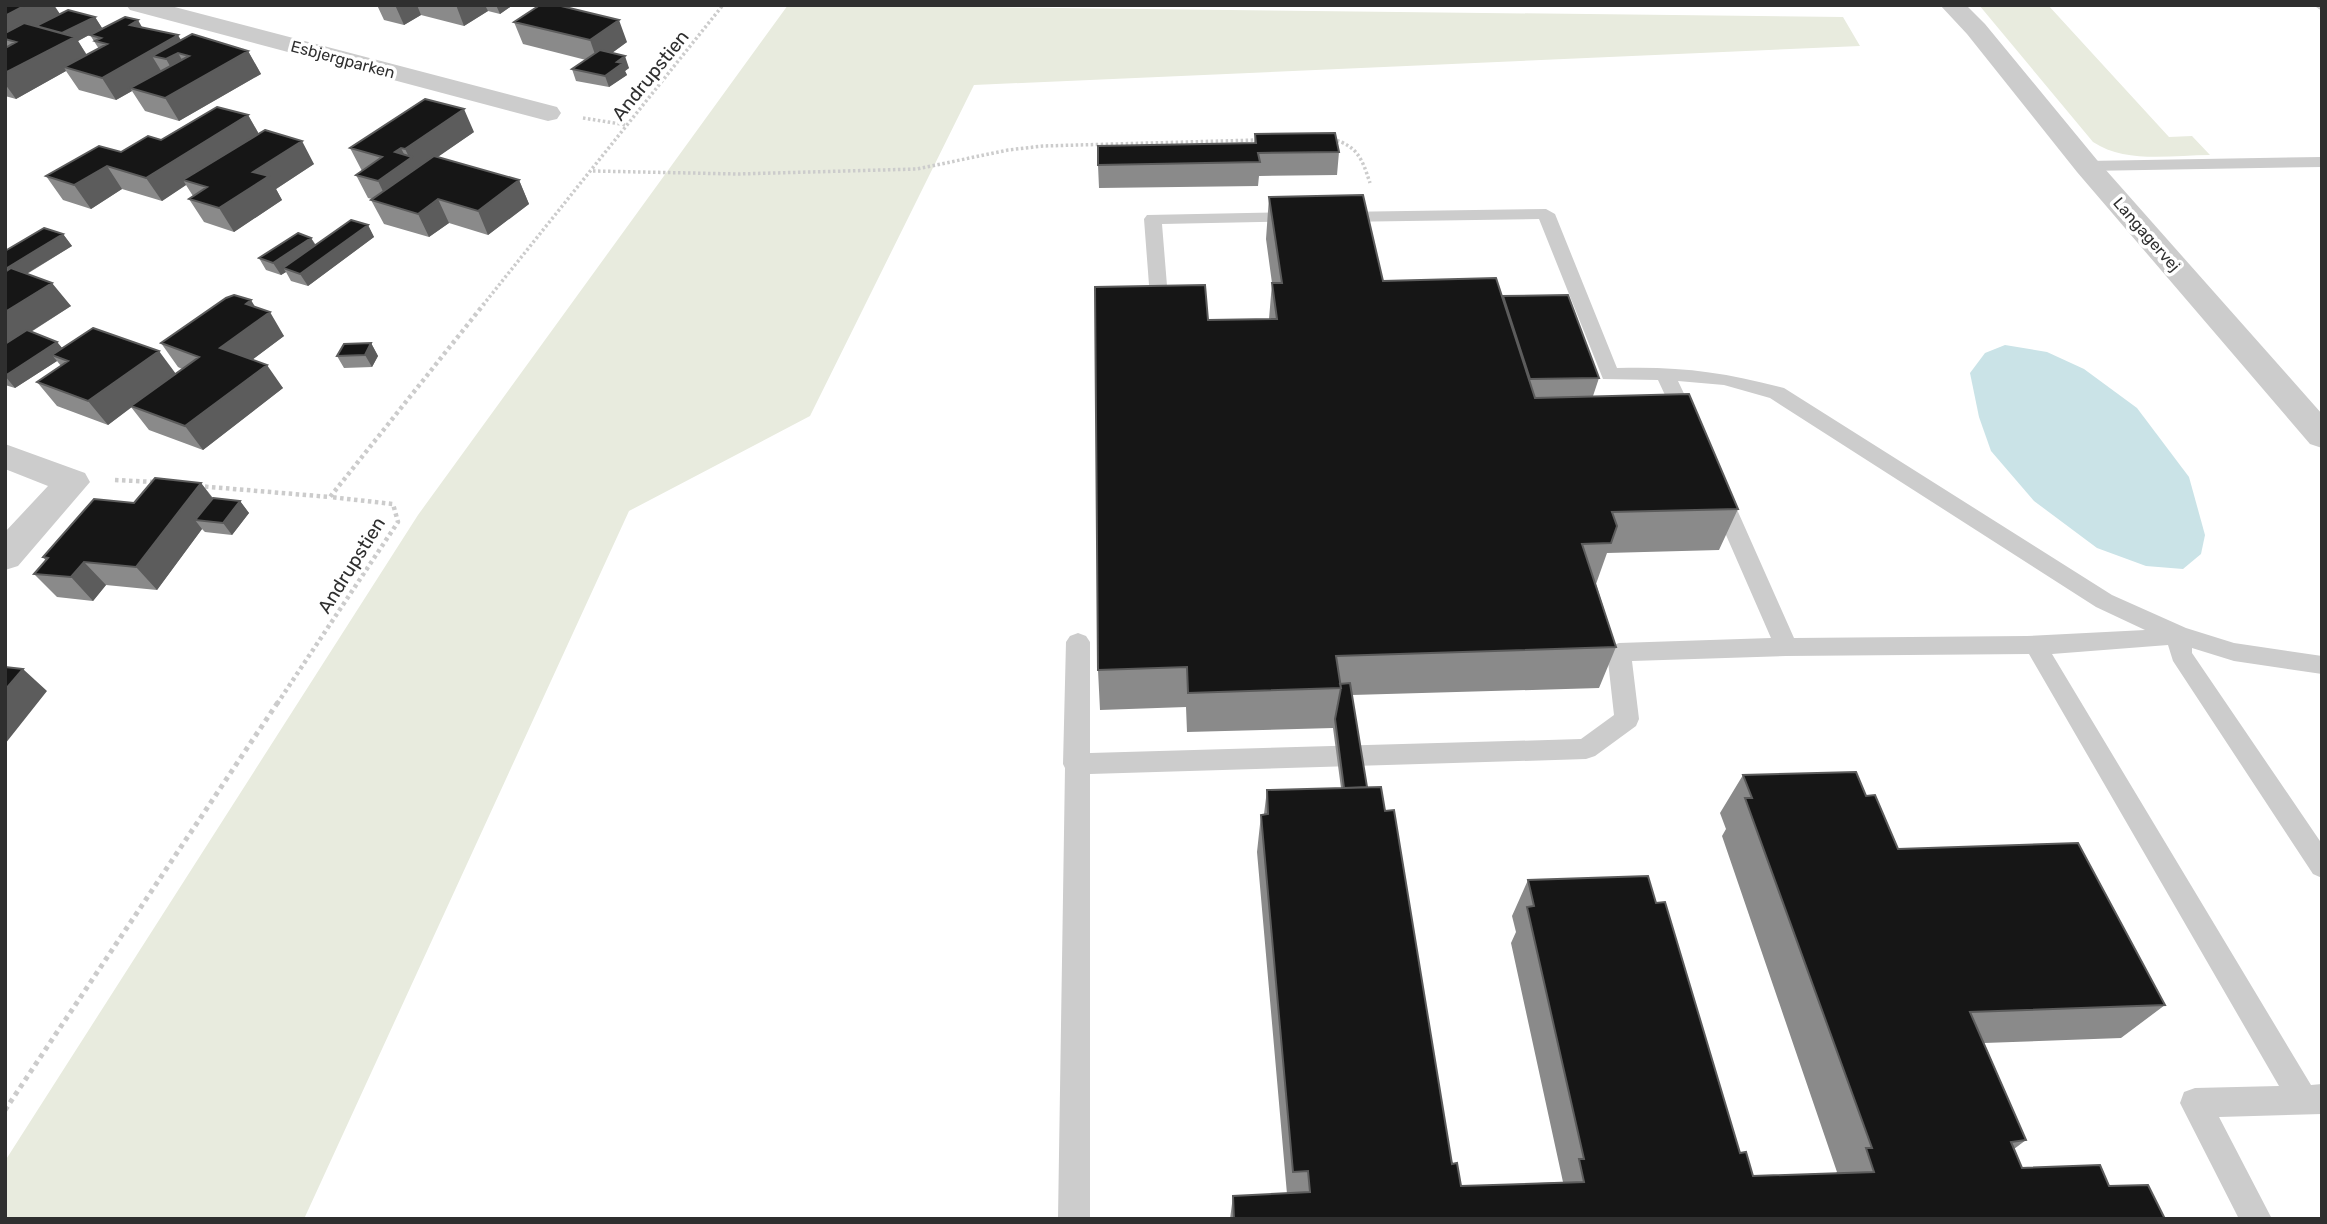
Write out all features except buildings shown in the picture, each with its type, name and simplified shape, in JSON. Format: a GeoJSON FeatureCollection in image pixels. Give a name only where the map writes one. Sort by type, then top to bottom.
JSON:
{"type":"FeatureCollection","features":[{"type":"Feature","properties":{"kind":"street","name":"Esbjergparken"},"geometry":{"type":"LineString","coordinates":[[138,5],[548,113]]}},
{"type":"Feature","properties":{"kind":"street","name":"Langagervej"},"geometry":{"type":"LineString","coordinates":[[1952,5],[1968,17],[2087,166],[2322,436]]}},
{"type":"Feature","properties":{"kind":"street"},"geometry":{"type":"LineString","coordinates":[[5,456],[72,482],[5,556]]}},
{"type":"Feature","properties":{"kind":"lane"},"geometry":{"type":"LineString","coordinates":[[2087,166],[2322,162]]}},
{"type":"Feature","properties":{"kind":"lane"},"geometry":{"type":"LineString","coordinates":[[1159,298],[1153,219],[1546,214],[1610,375],[1665,373],[1724,379],[1777,393],[2104,601],[2179,635],[2234,652],[2322,665]]}},
{"type":"Feature","properties":{"kind":"lane"},"geometry":{"type":"LineString","coordinates":[[1665,373],[1698,447]]}},
{"type":"Feature","properties":{"kind":"lane"},"geometry":{"type":"LineString","coordinates":[[1709,472],[1786,647]]}},
{"type":"Feature","properties":{"kind":"lane"},"geometry":{"type":"LineString","coordinates":[[1076,764],[1586,749],[1627,719],[1619,652],[2035,643],[2145,639],[2179,635]]}},
{"type":"Feature","properties":{"kind":"lane"},"geometry":{"type":"LineString","coordinates":[[2179,635],[2181,655],[2322,866]]}},
{"type":"Feature","properties":{"kind":"lane"},"geometry":{"type":"LineString","coordinates":[[1074,1219],[1078,642]]}},
{"type":"Feature","properties":{"kind":"lane"},"geometry":{"type":"LineString","coordinates":[[2035,643],[2312,1099],[2195,1102],[2256,1219]]}},
{"type":"Feature","properties":{"kind":"path","name":"Andrupstien"},"geometry":{"type":"LineString","coordinates":[[330,497],[723,5]]}},
{"type":"Feature","properties":{"kind":"path"},"geometry":{"type":"LineString","coordinates":[[548,113],[627,125]]}},
{"type":"Feature","properties":{"kind":"path"},"geometry":{"type":"LineString","coordinates":[[1329,138],[1350,144],[1360,152],[1381,216]]}},
{"type":"Feature","properties":{"kind":"path"},"geometry":{"type":"LineString","coordinates":[[592,171],[738,174],[917,169],[1043,145],[1261,140]]}},
{"type":"Feature","properties":{"kind":"path"},"geometry":{"type":"LineString","coordinates":[[72,482],[122,480],[164,483]]}},
{"type":"Feature","properties":{"kind":"path"},"geometry":{"type":"LineString","coordinates":[[191,485],[330,497]]}},
{"type":"Feature","properties":{"kind":"path","name":"Andrupstien"},"geometry":{"type":"LineString","coordinates":[[5,1110],[398,522],[393,504],[330,497]]}},
{"type":"Feature","properties":{"kind":"shaded area"},"geometry":{"type":"Polygon","coordinates":[[[788,5],[1843,17],[1860,46],[974,85],[810,416],[629,511],[304,1219],[5,1219],[5,1161],[418,515],[788,5]]]}},
{"type":"Feature","properties":{"kind":"shaded area"},"geometry":{"type":"Polygon","coordinates":[[[1979,5],[2048,5],[2169,137],[2192,136],[2210,155],[2135,156],[2106,149],[2093,142],[1979,5]]]}},
{"type":"Feature","properties":{"kind":"water"},"geometry":{"type":"Polygon","coordinates":[[[2005,345],[2047,352],[2084,369],[2137,408],[2189,477],[2205,535],[2201,554],[2183,569],[2146,566],[2097,548],[2034,501],[1991,451],[1979,417],[1970,373],[1985,353],[2005,345]]]}}]}
